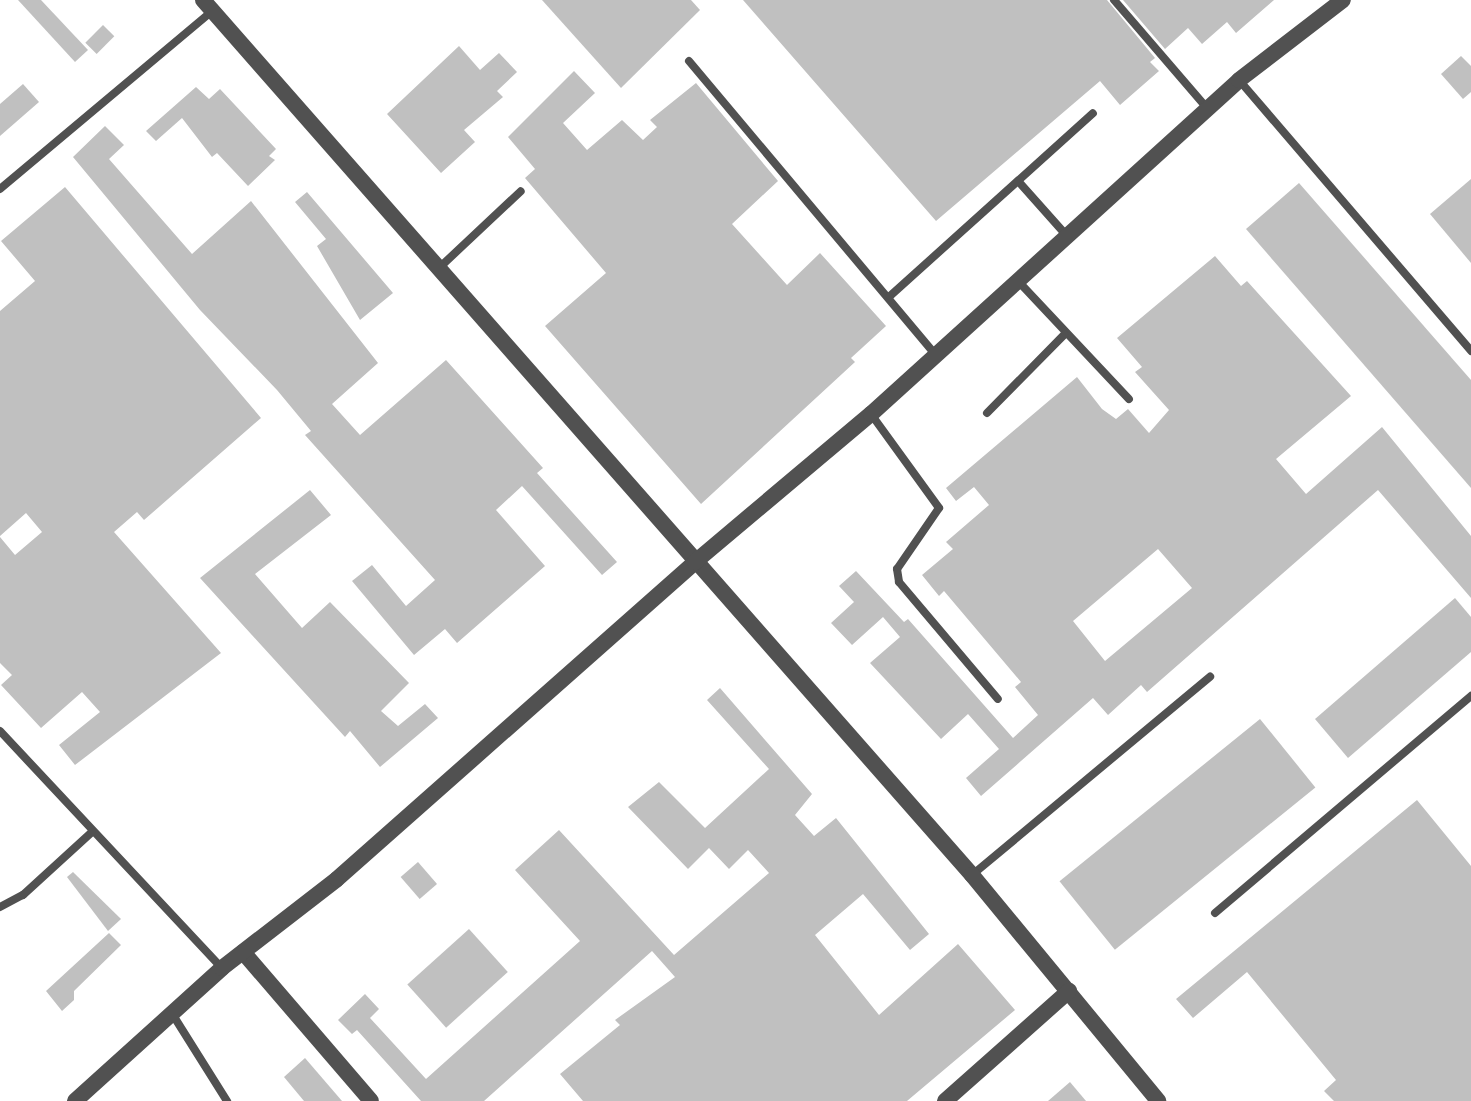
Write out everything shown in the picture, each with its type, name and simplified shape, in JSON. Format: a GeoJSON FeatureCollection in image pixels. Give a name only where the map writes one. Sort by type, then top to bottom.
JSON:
{"type":"FeatureCollection","features":[{"type":"Feature","properties":{"kind":"street"},"geometry":{"type":"LineString","coordinates":[[75,1101],[222,968],[349,869],[695,562],[871,414],[1239,80],[1343,0]]}},
{"type":"Feature","properties":{"kind":"street"},"geometry":{"type":"LineString","coordinates":[[213,4],[438,269],[972,875],[1158,1101]]}},
{"type":"Feature","properties":{"kind":"street"},"geometry":{"type":"LineString","coordinates":[[243,952],[371,1101]]}},
{"type":"Feature","properties":{"kind":"street"},"geometry":{"type":"LineString","coordinates":[[945,1101],[1069,991]]}},
{"type":"Feature","properties":{"kind":"lane"},"geometry":{"type":"LineString","coordinates":[[1114,0],[1208,109]]}},
{"type":"Feature","properties":{"kind":"lane"},"geometry":{"type":"LineString","coordinates":[[0,189],[213,4]]}},
{"type":"Feature","properties":{"kind":"lane"},"geometry":{"type":"LineString","coordinates":[[689,61],[890,296],[935,354]]}},
{"type":"Feature","properties":{"kind":"lane"},"geometry":{"type":"LineString","coordinates":[[1239,80],[1471,351]]}},
{"type":"Feature","properties":{"kind":"lane"},"geometry":{"type":"LineString","coordinates":[[890,296],[1093,113]]}},
{"type":"Feature","properties":{"kind":"lane"},"geometry":{"type":"LineString","coordinates":[[1018,181],[1067,236]]}},
{"type":"Feature","properties":{"kind":"lane"},"geometry":{"type":"LineString","coordinates":[[438,269],[521,191]]}},
{"type":"Feature","properties":{"kind":"lane"},"geometry":{"type":"LineString","coordinates":[[1017,281],[1064,335],[1129,399]]}},
{"type":"Feature","properties":{"kind":"lane"},"geometry":{"type":"LineString","coordinates":[[987,413],[1064,335]]}},
{"type":"Feature","properties":{"kind":"lane"},"geometry":{"type":"LineString","coordinates":[[871,414],[939,508],[897,569],[899,582],[998,699]]}},
{"type":"Feature","properties":{"kind":"lane"},"geometry":{"type":"LineString","coordinates":[[972,875],[1210,677]]}},
{"type":"Feature","properties":{"kind":"lane"},"geometry":{"type":"LineString","coordinates":[[1215,913],[1471,696]]}},
{"type":"Feature","properties":{"kind":"lane"},"geometry":{"type":"LineString","coordinates":[[0,731],[222,968]]}},
{"type":"Feature","properties":{"kind":"lane"},"geometry":{"type":"LineString","coordinates":[[0,907],[23,895],[92,832]]}},
{"type":"Feature","properties":{"kind":"lane"},"geometry":{"type":"LineString","coordinates":[[173,1015],[227,1101]]}},
{"type":"Feature","properties":{"kind":"building"},"geometry":{"type":"Polygon","coordinates":[[[18,0],[41,0],[88,50],[75,62],[18,0]]]}},
{"type":"Feature","properties":{"kind":"building"},"geometry":{"type":"Polygon","coordinates":[[[542,0],[691,0],[700,10],[621,88],[542,0]]]}},
{"type":"Feature","properties":{"kind":"building"},"geometry":{"type":"Polygon","coordinates":[[[743,0],[1107,0],[1155,58],[1150,62],[1159,71],[1120,105],[1100,81],[936,221],[743,0]]]}},
{"type":"Feature","properties":{"kind":"building"},"geometry":{"type":"Polygon","coordinates":[[[1123,0],[1274,0],[1236,33],[1227,22],[1202,44],[1188,28],[1165,49],[1123,0]]]}},
{"type":"Feature","properties":{"kind":"building"},"geometry":{"type":"Polygon","coordinates":[[[103,25],[114,36],[97,54],[85,43],[103,25]]]}},
{"type":"Feature","properties":{"kind":"building"},"geometry":{"type":"Polygon","coordinates":[[[459,46],[480,70],[499,53],[517,72],[497,91],[503,97],[464,130],[475,142],[441,173],[387,114],[459,46]]]}},
{"type":"Feature","properties":{"kind":"building"},"geometry":{"type":"Polygon","coordinates":[[[1461,56],[1471,66],[1471,92],[1463,99],[1441,74],[1461,56]]]}},
{"type":"Feature","properties":{"kind":"building"},"geometry":{"type":"Polygon","coordinates":[[[574,71],[595,93],[563,123],[587,150],[622,120],[643,140],[657,127],[650,120],[696,83],[778,181],[732,224],[787,285],[820,253],[886,326],[851,358],[855,362],[701,504],[545,326],[606,273],[525,178],[535,169],[508,137],[574,71]]]}},
{"type":"Feature","properties":{"kind":"building"},"geometry":{"type":"Polygon","coordinates":[[[23,84],[39,102],[0,136],[0,104],[23,84]]]}},
{"type":"Feature","properties":{"kind":"building"},"geometry":{"type":"Polygon","coordinates":[[[196,87],[209,99],[220,89],[276,149],[269,156],[275,160],[248,186],[217,153],[212,157],[182,118],[156,141],[146,131],[196,87]]]}},
{"type":"Feature","properties":{"kind":"building"},"geometry":{"type":"Polygon","coordinates":[[[105,126],[124,145],[109,159],[192,254],[251,201],[378,363],[332,404],[360,435],[446,360],[543,468],[537,473],[617,562],[602,575],[522,486],[496,510],[545,566],[457,643],[445,629],[414,655],[352,581],[372,565],[406,606],[435,580],[305,435],[311,431],[277,390],[200,310],[73,157],[105,126]]]}},
{"type":"Feature","properties":{"kind":"building"},"geometry":{"type":"Polygon","coordinates":[[[1471,179],[1471,263],[1430,214],[1471,179]]]}},
{"type":"Feature","properties":{"kind":"building"},"geometry":{"type":"Polygon","coordinates":[[[1299,183],[1471,380],[1471,488],[1246,229],[1299,183]]]}},
{"type":"Feature","properties":{"kind":"building"},"geometry":{"type":"Polygon","coordinates":[[[65,187],[261,418],[144,520],[137,512],[114,532],[221,653],[75,765],[59,745],[100,712],[82,692],[41,728],[1,685],[12,675],[0,663],[0,537],[15,555],[42,532],[26,513],[0,536],[0,311],[35,281],[1,241],[65,187]]]}},
{"type":"Feature","properties":{"kind":"building"},"geometry":{"type":"Polygon","coordinates":[[[307,192],[393,293],[360,320],[317,246],[326,239],[295,202],[307,192]]]}},
{"type":"Feature","properties":{"kind":"building"},"geometry":{"type":"Polygon","coordinates":[[[1215,256],[1241,286],[1247,281],[1351,396],[1276,459],[1306,494],[1382,427],[1471,536],[1471,598],[1378,490],[1147,692],[1141,685],[1108,715],[1093,698],[981,796],[966,778],[999,749],[968,714],[941,739],[870,663],[900,637],[883,617],[852,645],[831,623],[854,602],[839,586],[856,571],[904,622],[908,619],[1013,738],[1038,715],[1015,687],[1021,682],[944,591],[939,596],[922,575],[953,549],[946,542],[989,505],[974,487],[956,501],[946,488],[1077,377],[1102,409],[1116,419],[1128,409],[1149,433],[1169,410],[1135,372],[1142,367],[1117,338],[1215,256]],[[1158,549],[1073,621],[1105,661],[1192,588],[1158,549]]]}},
{"type":"Feature","properties":{"kind":"building"},"geometry":{"type":"Polygon","coordinates":[[[310,490],[331,515],[255,574],[302,628],[330,602],[409,683],[381,711],[398,726],[425,704],[438,718],[380,767],[350,731],[345,737],[200,578],[310,490]]]}},
{"type":"Feature","properties":{"kind":"building"},"geometry":{"type":"Polygon","coordinates":[[[1455,598],[1471,617],[1471,652],[1348,758],[1315,719],[1455,598]]]}},
{"type":"Feature","properties":{"kind":"building"},"geometry":{"type":"Polygon","coordinates":[[[720,688],[812,794],[795,815],[814,836],[836,818],[929,934],[910,950],[863,894],[815,935],[879,1015],[958,944],[1015,1010],[907,1101],[583,1101],[560,1074],[620,1025],[615,1020],[675,977],[652,951],[484,1101],[421,1101],[357,1030],[352,1034],[338,1020],[365,994],[379,1009],[370,1018],[426,1079],[580,941],[515,870],[559,830],[674,955],[769,873],[748,850],[729,869],[709,848],[688,869],[628,807],[659,782],[705,828],[769,769],[707,700],[720,688]]]}},
{"type":"Feature","properties":{"kind":"building"},"geometry":{"type":"Polygon","coordinates":[[[1260,719],[1315,787],[1115,950],[1059,881],[1260,719]]]}},
{"type":"Feature","properties":{"kind":"building"},"geometry":{"type":"Polygon","coordinates":[[[1417,800],[1471,866],[1471,1101],[1334,1101],[1324,1091],[1336,1080],[1247,972],[1193,1018],[1176,999],[1417,800]]]}},
{"type":"Feature","properties":{"kind":"building"},"geometry":{"type":"Polygon","coordinates":[[[418,862],[437,884],[420,899],[401,877],[418,862]]]}},
{"type":"Feature","properties":{"kind":"building"},"geometry":{"type":"Polygon","coordinates":[[[73,872],[121,919],[108,931],[67,877],[73,872]]]}},
{"type":"Feature","properties":{"kind":"building"},"geometry":{"type":"Polygon","coordinates":[[[469,929],[508,972],[446,1028],[407,985],[469,929]]]}},
{"type":"Feature","properties":{"kind":"building"},"geometry":{"type":"Polygon","coordinates":[[[109,933],[121,945],[74,991],[74,1000],[62,1011],[46,991],[109,933]]]}},
{"type":"Feature","properties":{"kind":"building"},"geometry":{"type":"Polygon","coordinates":[[[305,1058],[342,1101],[304,1101],[284,1077],[305,1058]]]}},
{"type":"Feature","properties":{"kind":"building"},"geometry":{"type":"Polygon","coordinates":[[[1070,1082],[1086,1101],[1048,1101],[1070,1082]]]}}]}
